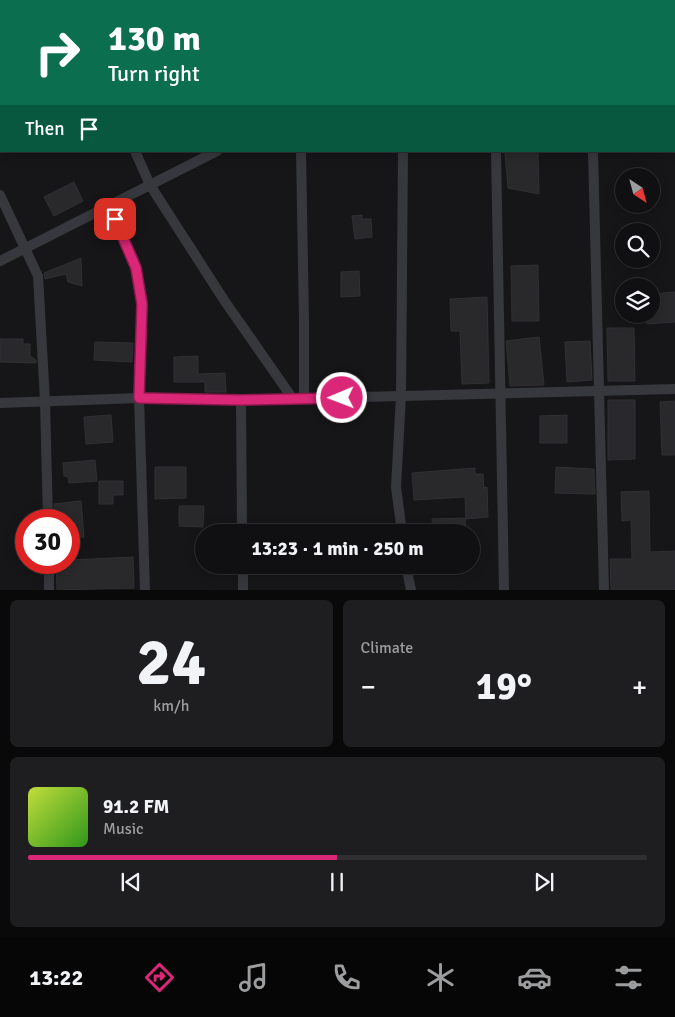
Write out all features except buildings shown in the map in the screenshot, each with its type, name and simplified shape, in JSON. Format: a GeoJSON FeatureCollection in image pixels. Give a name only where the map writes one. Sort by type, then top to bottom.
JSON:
{"type":"FeatureCollection","features":[{"type":"Feature","properties":{"kind":"street"},"geometry":{"type":"LineString","coordinates":[[135,152],[150,185],[224,300],[299,399]]}},
{"type":"Feature","properties":{"kind":"street"},"geometry":{"type":"LineString","coordinates":[[0,261],[215,152]]}},
{"type":"Feature","properties":{"kind":"street"},"geometry":{"type":"LineString","coordinates":[[299,399],[304,322],[301,152]]}},
{"type":"Feature","properties":{"kind":"street"},"geometry":{"type":"LineString","coordinates":[[401,524],[396,487],[401,396],[403,152]]}},
{"type":"Feature","properties":{"kind":"street"},"geometry":{"type":"LineString","coordinates":[[496,152],[504,590]]}},
{"type":"Feature","properties":{"kind":"street"},"geometry":{"type":"LineString","coordinates":[[593,152],[604,590]]}},
{"type":"Feature","properties":{"kind":"street"},"geometry":{"type":"LineString","coordinates":[[0,195],[38,276],[45,401],[48,509]]}},
{"type":"Feature","properties":{"kind":"street"},"geometry":{"type":"LineString","coordinates":[[108,206],[122,233],[136,268],[142,304],[139,398],[145,590]]}},
{"type":"Feature","properties":{"kind":"street"},"geometry":{"type":"LineString","coordinates":[[0,403],[139,398],[299,399],[675,389]]}},
{"type":"Feature","properties":{"kind":"street"},"geometry":{"type":"LineString","coordinates":[[241,400],[242,524]]}},
{"type":"Feature","properties":{"kind":"street"},"geometry":{"type":"LineString","coordinates":[[49,574],[49,590]]}},
{"type":"Feature","properties":{"kind":"street"},"geometry":{"type":"LineString","coordinates":[[243,574],[243,590]]}},
{"type":"Feature","properties":{"kind":"street"},"geometry":{"type":"LineString","coordinates":[[408,574],[411,590]]}},
{"type":"Feature","properties":{"kind":"route"},"geometry":{"type":"LineString","coordinates":[[115,219],[136,268],[142,304],[139,398],[241,400],[342,398]]}}]}
